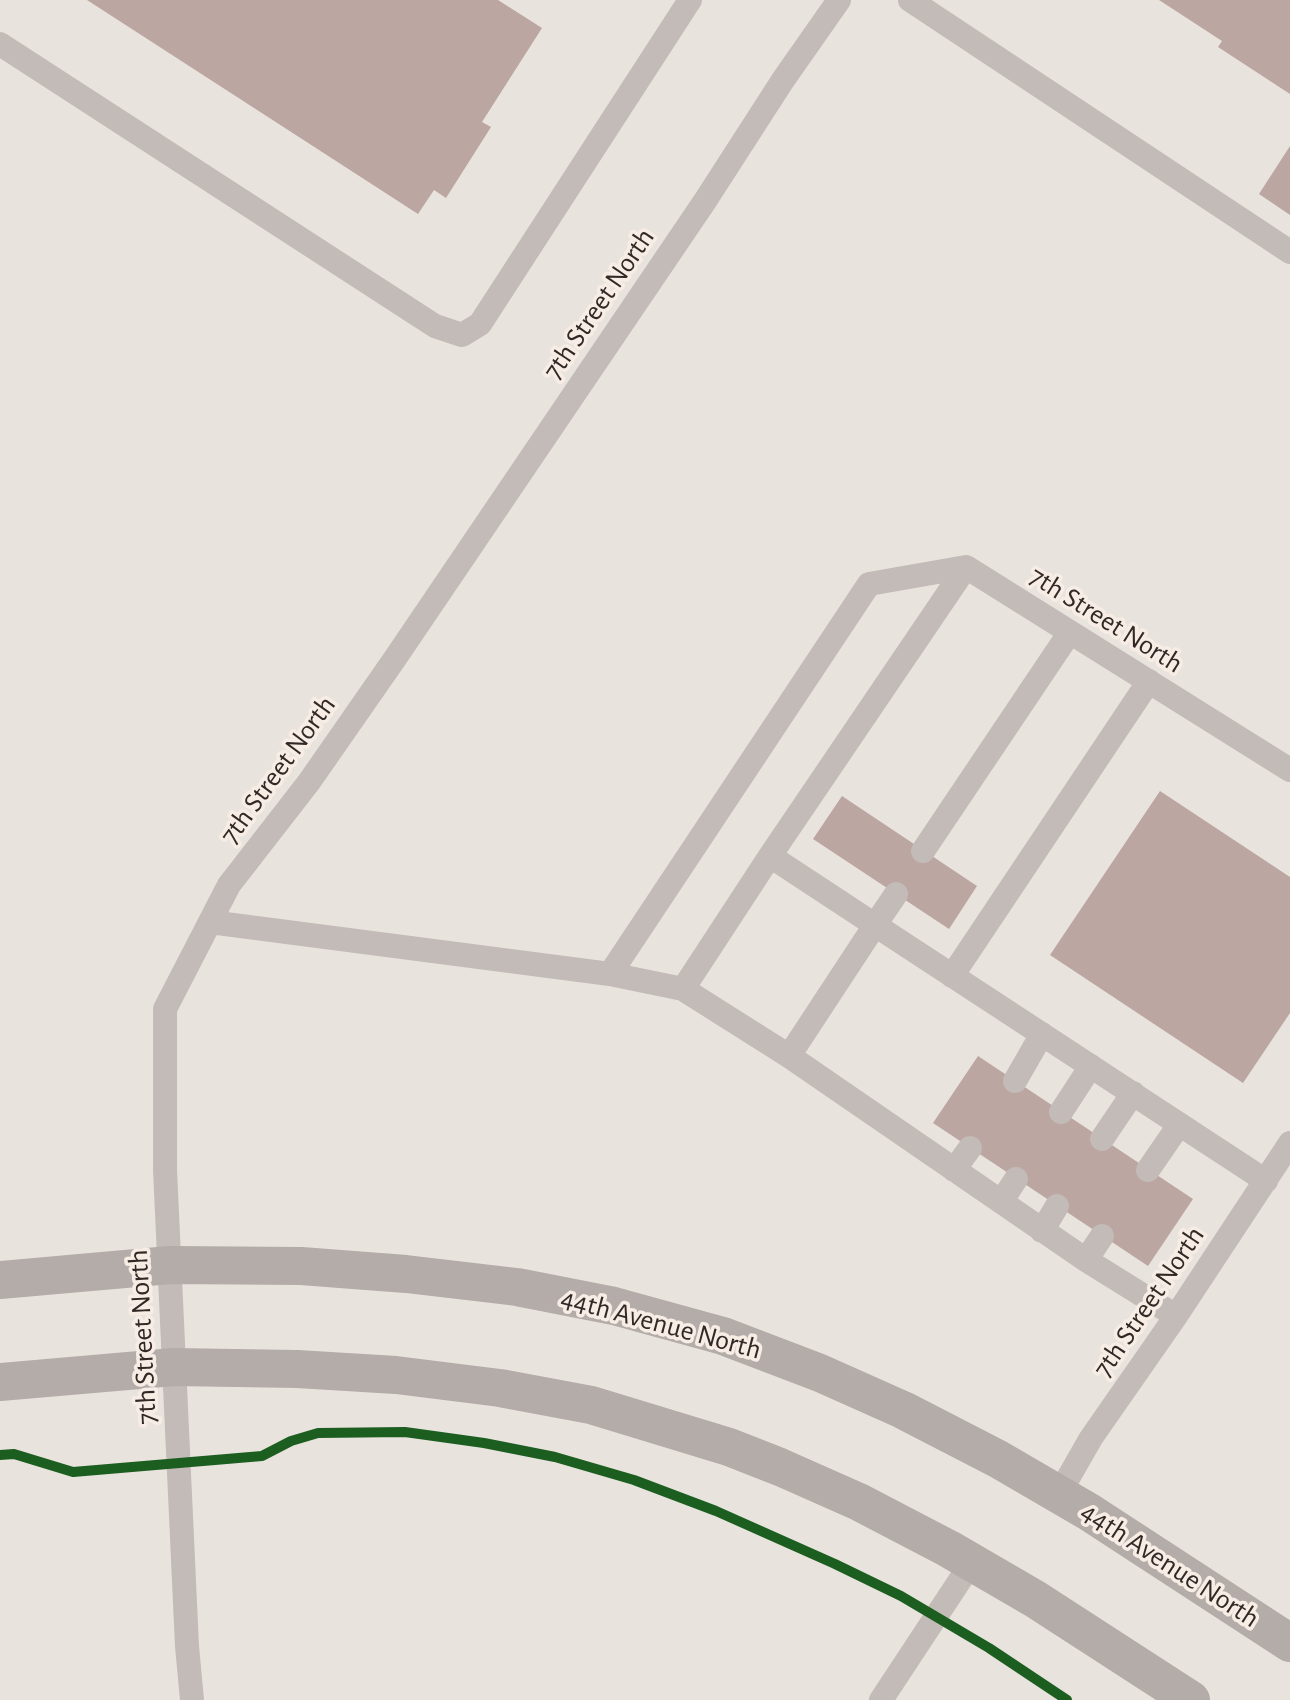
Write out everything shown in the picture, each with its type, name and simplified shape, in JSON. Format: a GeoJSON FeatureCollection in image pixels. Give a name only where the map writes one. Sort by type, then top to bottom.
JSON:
{"type":"FeatureCollection","features":[{"type":"Feature","properties":{"kind":"main road","name":"44th Avenue North"},"geometry":{"type":"LineString","coordinates":[[0,1280],[170,1265],[301,1266],[406,1274],[516,1287],[614,1306],[723,1336],[820,1373],[903,1410],[998,1459],[1059,1494],[1290,1643]]}},
{"type":"Feature","properties":{"kind":"main road"},"geometry":{"type":"LineString","coordinates":[[0,1382],[174,1367],[297,1369],[396,1375],[500,1388],[591,1405],[729,1447],[859,1502],[1035,1599],[1191,1700]]}},
{"type":"Feature","properties":{"kind":"lane"},"geometry":{"type":"LineString","coordinates":[[0,44],[435,326],[462,335],[480,324],[690,0]]}},
{"type":"Feature","properties":{"kind":"lane","name":"7th Street North"},"geometry":{"type":"LineString","coordinates":[[192,1700],[187,1646],[165,1170],[165,1009],[229,885],[309,782],[396,657],[839,0]]}},
{"type":"Feature","properties":{"kind":"lane"},"geometry":{"type":"LineString","coordinates":[[910,0],[1290,252]]}},
{"type":"Feature","properties":{"kind":"lane"},"geometry":{"type":"LineString","coordinates":[[610,974],[869,584],[966,567]]}},
{"type":"Feature","properties":{"kind":"lane"},"geometry":{"type":"LineString","coordinates":[[683,989],[966,567]]}},
{"type":"Feature","properties":{"kind":"lane","name":"7th Street North"},"geometry":{"type":"LineString","coordinates":[[966,567],[1290,770]]}},
{"type":"Feature","properties":{"kind":"lane"},"geometry":{"type":"LineString","coordinates":[[923,851],[1070,632]]}},
{"type":"Feature","properties":{"kind":"lane"},"geometry":{"type":"LineString","coordinates":[[952,976],[1149,681]]}},
{"type":"Feature","properties":{"kind":"lane"},"geometry":{"type":"LineString","coordinates":[[770,856],[1266,1181]]}},
{"type":"Feature","properties":{"kind":"lane"},"geometry":{"type":"LineString","coordinates":[[789,1056],[896,894]]}},
{"type":"Feature","properties":{"kind":"lane"},"geometry":{"type":"LineString","coordinates":[[210,922],[610,974],[683,989],[789,1056],[1042,1231],[1176,1316]]}},
{"type":"Feature","properties":{"kind":"lane"},"geometry":{"type":"LineString","coordinates":[[1015,1081],[1042,1034]]}},
{"type":"Feature","properties":{"kind":"lane"},"geometry":{"type":"LineString","coordinates":[[1061,1112],[1091,1066]]}},
{"type":"Feature","properties":{"kind":"lane"},"geometry":{"type":"LineString","coordinates":[[1102,1139],[1133,1093]]}},
{"type":"Feature","properties":{"kind":"lane"},"geometry":{"type":"LineString","coordinates":[[1148,1170],[1179,1125]]}},
{"type":"Feature","properties":{"kind":"lane","name":"7th Street North"},"geometry":{"type":"LineString","coordinates":[[1059,1494],[1091,1438],[1176,1316],[1290,1143]]}},
{"type":"Feature","properties":{"kind":"lane"},"geometry":{"type":"LineString","coordinates":[[954,1170],[970,1148]]}},
{"type":"Feature","properties":{"kind":"lane"},"geometry":{"type":"LineString","coordinates":[[1001,1202],[1016,1179]]}},
{"type":"Feature","properties":{"kind":"lane"},"geometry":{"type":"LineString","coordinates":[[1042,1231],[1057,1206]]}},
{"type":"Feature","properties":{"kind":"lane"},"geometry":{"type":"LineString","coordinates":[[1086,1260],[1102,1236]]}},
{"type":"Feature","properties":{"kind":"lane"},"geometry":{"type":"LineString","coordinates":[[881,1700],[972,1562]]}},
{"type":"Feature","properties":{"kind":"building"},"geometry":{"type":"Polygon","coordinates":[[[87,0],[498,0],[542,28],[482,122],[491,127],[446,198],[434,190],[418,214],[87,0]]]}},
{"type":"Feature","properties":{"kind":"building"},"geometry":{"type":"Polygon","coordinates":[[[1159,0],[1290,0],[1290,94],[1218,47],[1222,41],[1159,0]]]}},
{"type":"Feature","properties":{"kind":"building"},"geometry":{"type":"Polygon","coordinates":[[[1290,146],[1290,215],[1259,194],[1290,146]]]}},
{"type":"Feature","properties":{"kind":"building"},"geometry":{"type":"Polygon","coordinates":[[[1160,791],[1290,877],[1290,1013],[1243,1083],[1050,955],[1160,791]]]}},
{"type":"Feature","properties":{"kind":"building"},"geometry":{"type":"Polygon","coordinates":[[[842,796],[977,886],[949,929],[813,839],[842,796]]]}},
{"type":"Feature","properties":{"kind":"building"},"geometry":{"type":"Polygon","coordinates":[[[978,1056],[1193,1199],[1148,1266],[933,1123],[978,1056]]]}},
{"type":"Feature","properties":{"kind":"cycle path"},"geometry":{"type":"LineString","coordinates":[[0,1455],[14,1454],[73,1472],[262,1456],[291,1441],[318,1433],[405,1432],[484,1443],[555,1457],[634,1480],[716,1511],[835,1564],[901,1596],[989,1648],[1067,1700]]}}]}
